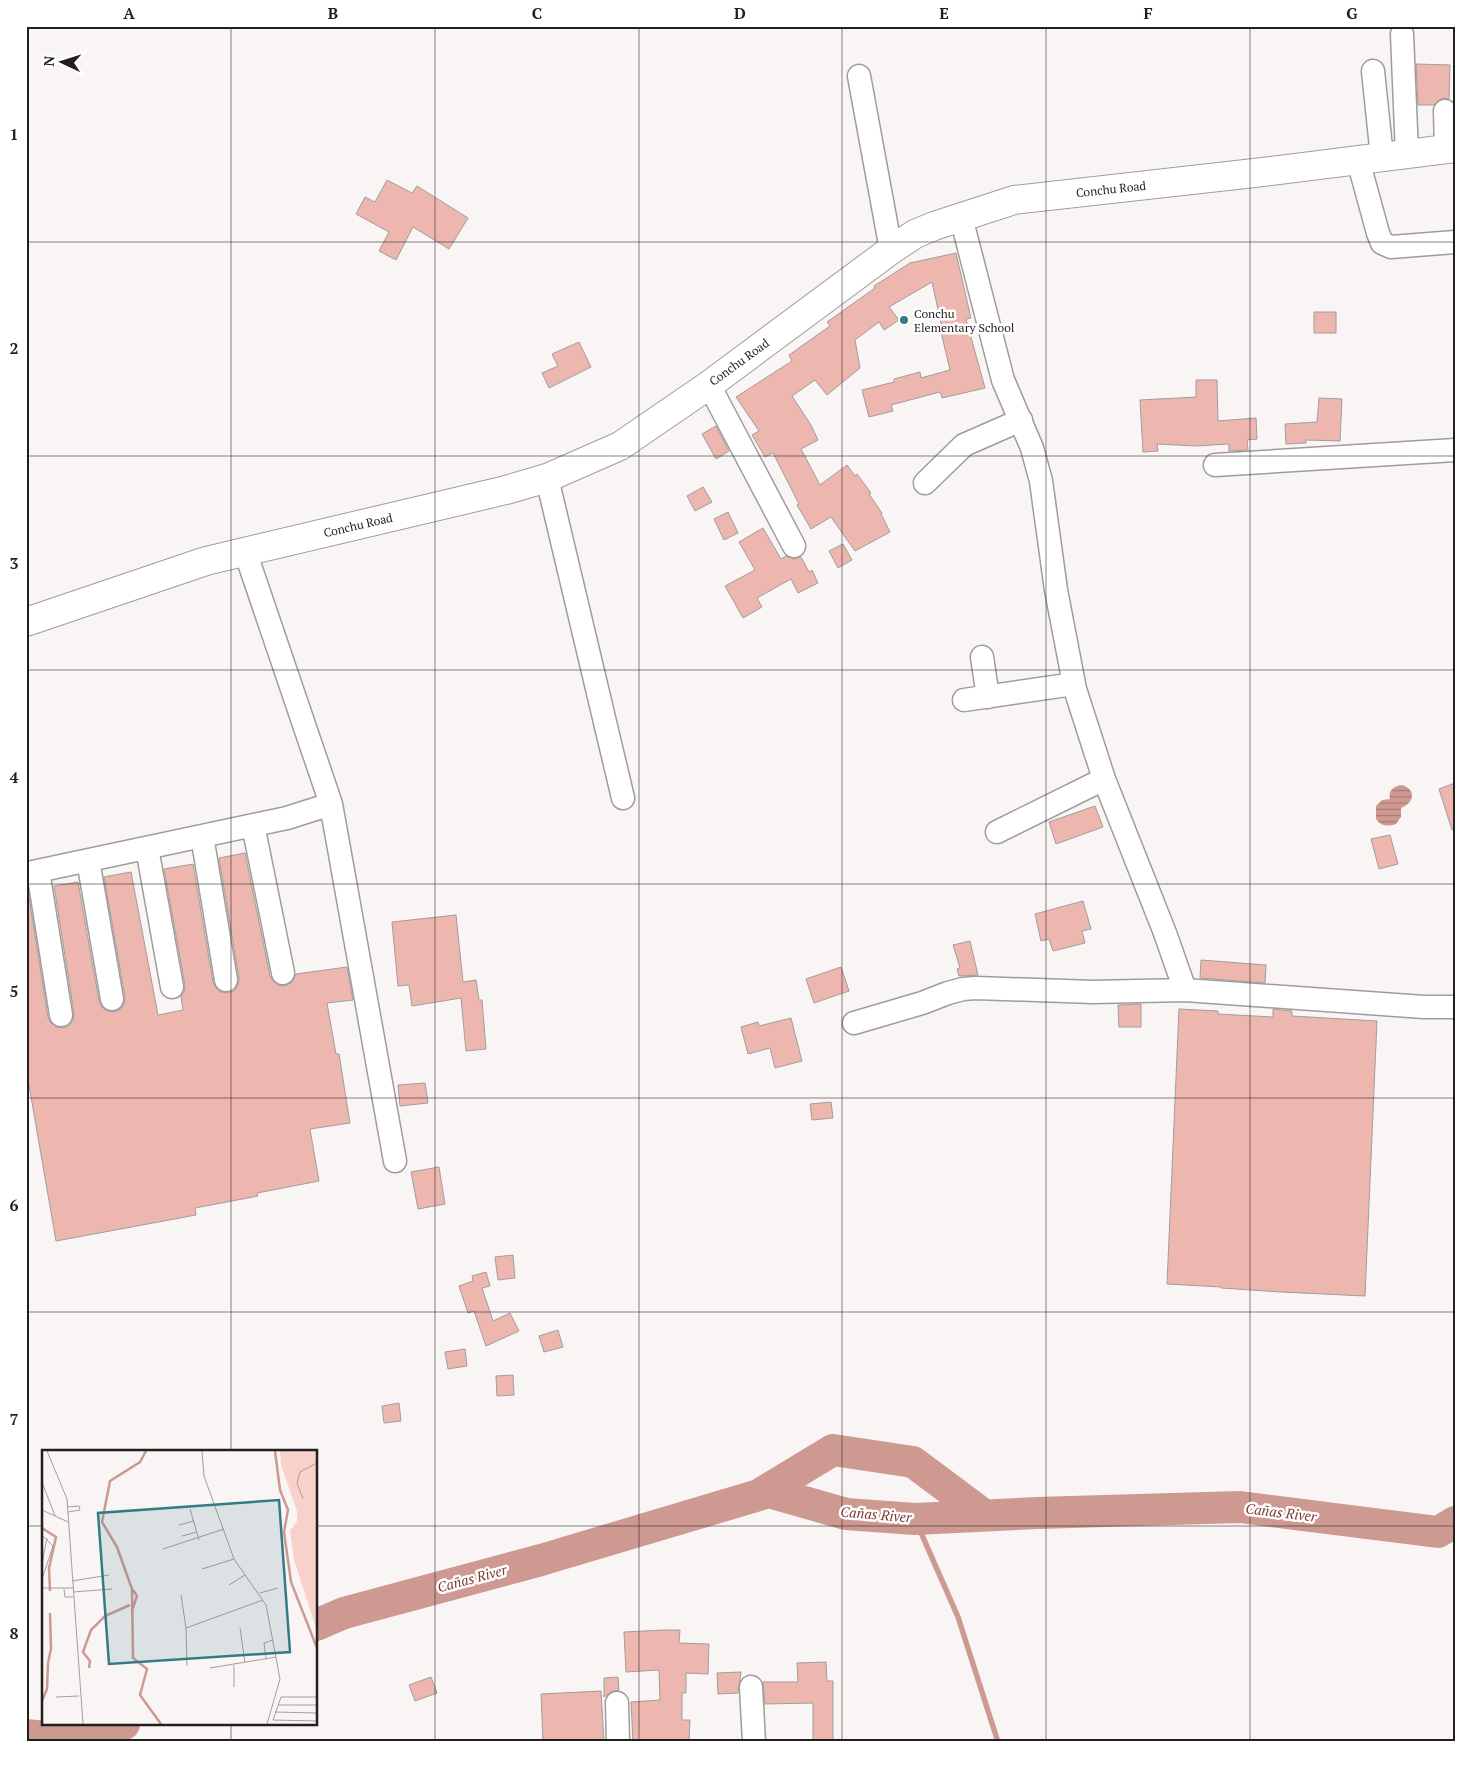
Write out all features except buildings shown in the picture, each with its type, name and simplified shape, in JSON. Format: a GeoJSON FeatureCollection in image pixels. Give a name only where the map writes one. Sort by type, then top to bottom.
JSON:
{"type":"FeatureCollection","features":[{"type":"Feature","properties":{"kind":"main road","name":"Conchu Road"},"geometry":{"type":"LineString","coordinates":[[26,622],[206,561],[506,490],[547,478],[620,446],[709,385],[891,250],[915,234],[961,217],[1014,200],[1451,149]]}},
{"type":"Feature","properties":{"kind":"street"},"geometry":{"type":"LineString","coordinates":[[1402,34],[1383,157],[1378,233],[1382,243],[1391,247],[1455,242]]}},
{"type":"Feature","properties":{"kind":"street"},"geometry":{"type":"LineString","coordinates":[[1373,71],[1383,157]]}},
{"type":"Feature","properties":{"kind":"street"},"geometry":{"type":"LineString","coordinates":[[859,76],[891,250]]}},
{"type":"Feature","properties":{"kind":"street"},"geometry":{"type":"LineString","coordinates":[[1445,111],[1451,149]]}},
{"type":"Feature","properties":{"kind":"street"},"geometry":{"type":"LineString","coordinates":[[961,217],[1002,380],[1021,420],[1042,481],[1056,590],[1074,684],[1104,779],[1165,933],[1185,990]]}},
{"type":"Feature","properties":{"kind":"street"},"geometry":{"type":"LineString","coordinates":[[709,385],[794,546]]}},
{"type":"Feature","properties":{"kind":"street"},"geometry":{"type":"LineString","coordinates":[[925,482],[964,445],[1021,420]]}},
{"type":"Feature","properties":{"kind":"street"},"geometry":{"type":"LineString","coordinates":[[1215,465],[1455,450]]}},
{"type":"Feature","properties":{"kind":"street"},"geometry":{"type":"LineString","coordinates":[[547,478],[623,798]]}},
{"type":"Feature","properties":{"kind":"street"},"geometry":{"type":"LineString","coordinates":[[245,552],[331,804],[395,1161]]}},
{"type":"Feature","properties":{"kind":"street"},"geometry":{"type":"LineString","coordinates":[[982,657],[988,697]]}},
{"type":"Feature","properties":{"kind":"street"},"geometry":{"type":"LineString","coordinates":[[964,700],[1074,684]]}},
{"type":"Feature","properties":{"kind":"street"},"geometry":{"type":"LineString","coordinates":[[997,832],[1104,779]]}},
{"type":"Feature","properties":{"kind":"street"},"geometry":{"type":"LineString","coordinates":[[61,1015],[33,872],[287,818],[331,804]]}},
{"type":"Feature","properties":{"kind":"street"},"geometry":{"type":"LineString","coordinates":[[253,825],[283,973]]}},
{"type":"Feature","properties":{"kind":"street"},"geometry":{"type":"LineString","coordinates":[[202,836],[226,980]]}},
{"type":"Feature","properties":{"kind":"street"},"geometry":{"type":"LineString","coordinates":[[146,848],[172,987]]}},
{"type":"Feature","properties":{"kind":"street"},"geometry":{"type":"LineString","coordinates":[[88,860],[112,999]]}},
{"type":"Feature","properties":{"kind":"street"},"geometry":{"type":"LineString","coordinates":[[854,1024],[963,989],[976,988],[1093,992],[1185,990],[1424,1007],[1455,1007]]}},
{"type":"Feature","properties":{"kind":"street"},"geometry":{"type":"LineString","coordinates":[[751,1687],[754,1742]]}},
{"type":"Feature","properties":{"kind":"street"},"geometry":{"type":"LineString","coordinates":[[617,1704],[618,1742]]}},
{"type":"Feature","properties":{"kind":"shaded area"},"geometry":{"type":"Polygon","coordinates":[[[1402,785],[1407,787],[1412,793],[1411,800],[1401,808],[1401,817],[1396,824],[1387,826],[1382,824],[1376,819],[1376,806],[1382,800],[1390,799],[1392,789],[1402,785]]]}},
{"type":"Feature","properties":{"kind":"waterway"},"geometry":{"type":"LineString","coordinates":[[762,1493],[833,1450],[913,1462],[984,1515]]}},
{"type":"Feature","properties":{"kind":"waterway","name":"Cañas River"},"geometry":{"type":"LineString","coordinates":[[318,1624],[344,1613],[541,1560],[769,1492],[846,1514],[915,1519],[1240,1507],[1438,1532],[1455,1522]]}},
{"type":"Feature","properties":{"kind":"waterway"},"geometry":{"type":"LineString","coordinates":[[915,1519],[958,1617],[998,1742]]}},
{"type":"Feature","properties":{"kind":"waterway","name":"Cañas River"},"geometry":{"type":"LineString","coordinates":[[94,1742],[121,1726]]}},
{"type":"Feature","properties":{"kind":"waterway","name":"Cañas River"},"geometry":{"type":"LineString","coordinates":[[26,1735],[92,1742]]}},
{"type":"Feature","properties":{"kind":"place","name":"Conchu Elementary School"},"geometry":{"type":"Point","coordinates":[904,320]}}]}
